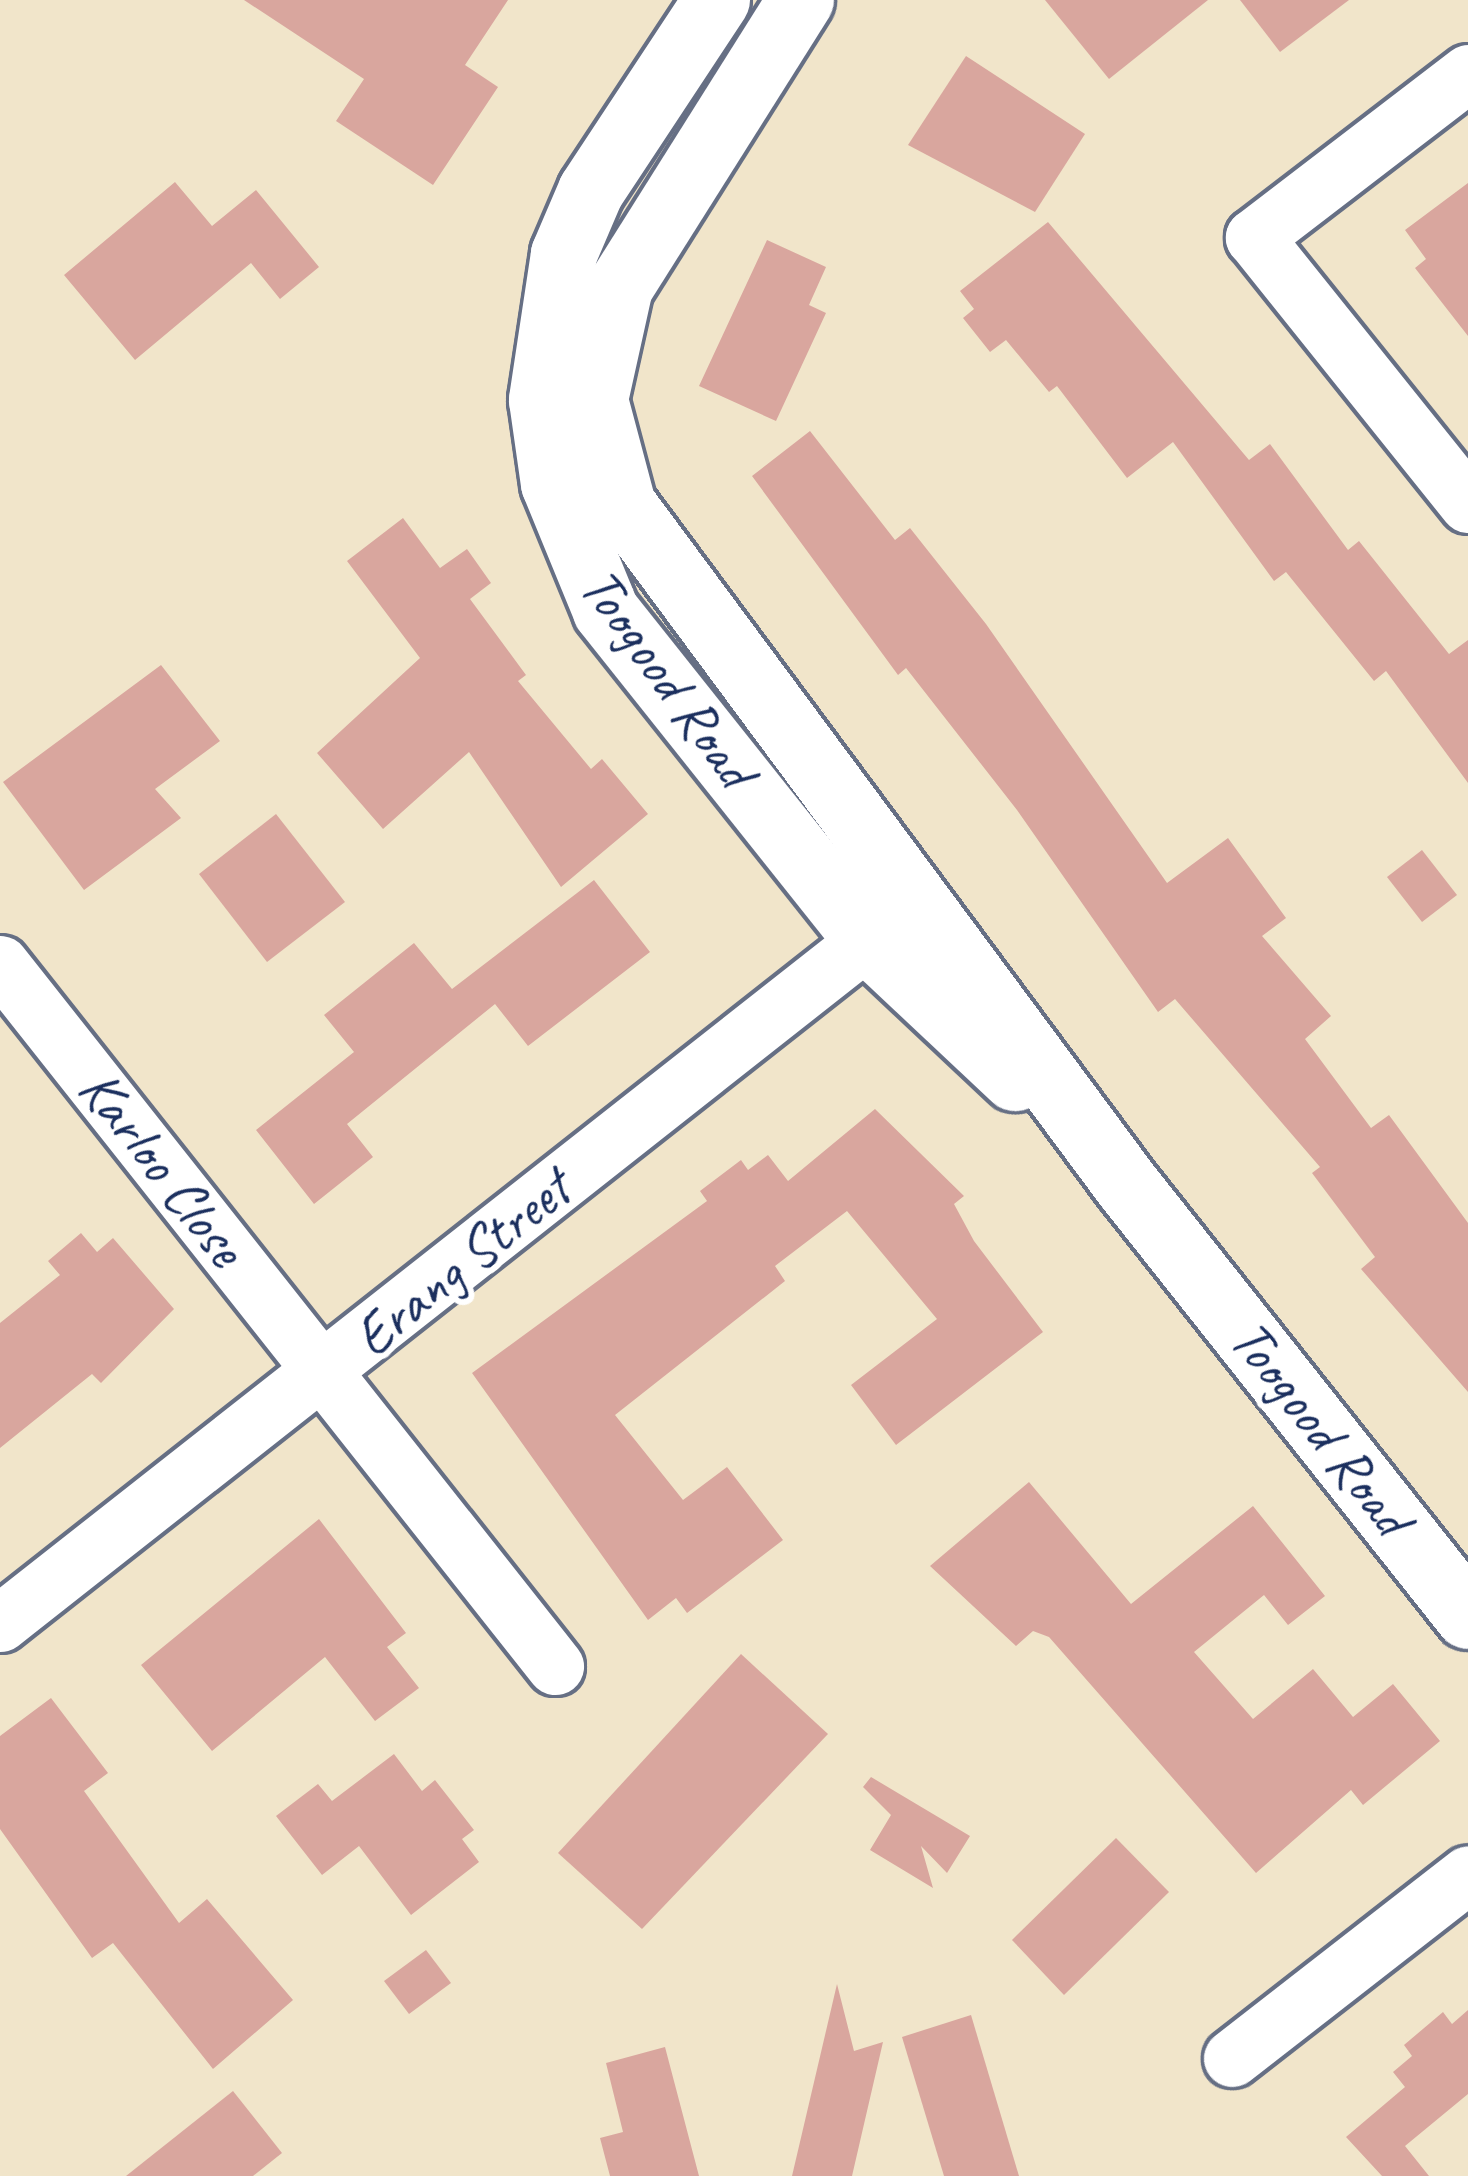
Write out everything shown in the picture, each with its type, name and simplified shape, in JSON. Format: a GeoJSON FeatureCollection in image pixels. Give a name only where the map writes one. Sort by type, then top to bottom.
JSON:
{"type":"FeatureCollection","features":[{"type":"Feature","properties":{"kind":"street","name":"Toogood Road"},"geometry":{"type":"LineString","coordinates":[[717,0],[591,191],[564,254],[542,400],[554,484],[606,611],[868,940],[1126,1184]]}},
{"type":"Feature","properties":{"kind":"street","name":"Toogood Road"},"geometry":{"type":"LineString","coordinates":[[801,0],[638,243],[596,400],[623,505],[920,898],[1126,1184],[1468,1616]]}},
{"type":"Feature","properties":{"kind":"street"},"geometry":{"type":"LineString","coordinates":[[1468,73],[1254,237],[1468,504]]}},
{"type":"Feature","properties":{"kind":"street","name":"Erang Street"},"geometry":{"type":"LineString","coordinates":[[0,1623],[324,1373],[920,898]]}},
{"type":"Feature","properties":{"kind":"street","name":"Karloo Close"},"geometry":{"type":"LineString","coordinates":[[0,964],[555,1666]]}},
{"type":"Feature","properties":{"kind":"street"},"geometry":{"type":"LineString","coordinates":[[1232,2058],[1468,1874]]}},
{"type":"Feature","properties":{"kind":"building"},"geometry":{"type":"Polygon","coordinates":[[[244,0],[508,0],[465,65],[498,87],[433,185],[336,121],[364,79],[244,0]]]}},
{"type":"Feature","properties":{"kind":"building"},"geometry":{"type":"Polygon","coordinates":[[[1045,0],[1208,0],[1109,79],[1045,0]]]}},
{"type":"Feature","properties":{"kind":"building"},"geometry":{"type":"Polygon","coordinates":[[[1240,0],[1349,0],[1280,52],[1240,0]]]}},
{"type":"Feature","properties":{"kind":"building"},"geometry":{"type":"Polygon","coordinates":[[[966,56],[1085,134],[1035,212],[908,145],[966,56]]]}},
{"type":"Feature","properties":{"kind":"building"},"geometry":{"type":"Polygon","coordinates":[[[175,182],[212,226],[256,190],[319,267],[280,299],[251,263],[135,360],[64,275],[175,182]]]}},
{"type":"Feature","properties":{"kind":"building"},"geometry":{"type":"Polygon","coordinates":[[[1468,183],[1468,336],[1415,268],[1426,259],[1405,230],[1468,183]]]}},
{"type":"Feature","properties":{"kind":"building"},"geometry":{"type":"Polygon","coordinates":[[[1048,222],[1249,460],[1270,444],[1348,550],[1359,541],[1449,654],[1468,640],[1468,783],[1386,671],[1374,681],[1286,572],[1274,581],[1173,442],[1127,478],[1057,386],[1049,392],[1006,340],[990,352],[963,318],[974,309],[960,291],[1048,222]]]}},
{"type":"Feature","properties":{"kind":"building"},"geometry":{"type":"Polygon","coordinates":[[[767,240],[826,267],[809,305],[826,313],[776,421],[699,386],[767,240]]]}},
{"type":"Feature","properties":{"kind":"building"},"geometry":{"type":"Polygon","coordinates":[[[810,431],[895,540],[910,528],[986,624],[1167,883],[1228,838],[1286,918],[1262,936],[1331,1016],[1305,1039],[1371,1128],[1389,1115],[1468,1223],[1468,1392],[1361,1269],[1375,1257],[1312,1173],[1320,1167],[1175,999],[1158,1012],[1017,810],[906,668],[898,675],[752,476],[810,431]]]}},
{"type":"Feature","properties":{"kind":"building"},"geometry":{"type":"Polygon","coordinates":[[[403,518],[440,568],[467,549],[491,583],[470,599],[526,675],[518,681],[591,769],[602,759],[648,814],[561,887],[469,752],[383,829],[317,753],[420,658],[347,561],[403,518]]]}},
{"type":"Feature","properties":{"kind":"building"},"geometry":{"type":"Polygon","coordinates":[[[161,665],[220,741],[155,789],[181,818],[84,890],[3,782],[161,665]]]}},
{"type":"Feature","properties":{"kind":"building"},"geometry":{"type":"Polygon","coordinates":[[[276,814],[345,902],[267,962],[199,874],[276,814]]]}},
{"type":"Feature","properties":{"kind":"building"},"geometry":{"type":"Polygon","coordinates":[[[1422,850],[1457,895],[1422,922],[1387,877],[1422,850]]]}},
{"type":"Feature","properties":{"kind":"building"},"geometry":{"type":"Polygon","coordinates":[[[594,880],[650,952],[528,1046],[495,1004],[347,1124],[373,1157],[314,1204],[256,1130],[354,1052],[324,1015],[414,943],[452,989],[594,880]]]}},
{"type":"Feature","properties":{"kind":"building"},"geometry":{"type":"Polygon","coordinates":[[[875,1109],[964,1196],[954,1204],[974,1241],[1043,1332],[896,1445],[851,1385],[937,1319],[847,1211],[775,1266],[785,1281],[615,1415],[683,1500],[727,1467],[783,1540],[687,1613],[676,1598],[648,1620],[472,1373],[707,1201],[700,1191],[741,1160],[748,1170],[768,1155],[788,1181],[875,1109]]]}},
{"type":"Feature","properties":{"kind":"building"},"geometry":{"type":"Polygon","coordinates":[[[81,1233],[97,1252],[113,1238],[174,1309],[101,1383],[92,1374],[0,1448],[0,1323],[60,1275],[48,1261],[81,1233]]]}},
{"type":"Feature","properties":{"kind":"building"},"geometry":{"type":"Polygon","coordinates":[[[1029,1482],[1131,1604],[1253,1506],[1325,1596],[1288,1625],[1264,1595],[1194,1652],[1253,1719],[1313,1669],[1353,1717],[1393,1684],[1440,1741],[1363,1805],[1351,1790],[1256,1873],[1049,1637],[1033,1631],[1016,1646],[930,1566],[1029,1482]]]}},
{"type":"Feature","properties":{"kind":"building"},"geometry":{"type":"Polygon","coordinates":[[[319,1519],[406,1633],[387,1647],[419,1688],[375,1721],[325,1657],[212,1751],[141,1665],[319,1519]]]}},
{"type":"Feature","properties":{"kind":"building"},"geometry":{"type":"Polygon","coordinates":[[[741,1654],[828,1734],[642,1929],[558,1853],[741,1654]]]}},
{"type":"Feature","properties":{"kind":"building"},"geometry":{"type":"Polygon","coordinates":[[[51,1698],[108,1773],[84,1791],[179,1923],[207,1899],[293,2000],[213,2069],[113,1943],[92,1958],[0,1829],[0,1736],[51,1698]]]}},
{"type":"Feature","properties":{"kind":"building"},"geometry":{"type":"Polygon","coordinates":[[[394,1754],[422,1791],[435,1780],[474,1830],[462,1839],[479,1862],[411,1915],[359,1846],[322,1875],[276,1816],[318,1784],[332,1801],[394,1754]]]}},
{"type":"Feature","properties":{"kind":"building"},"geometry":{"type":"Polygon","coordinates":[[[871,1777],[970,1836],[947,1873],[921,1846],[933,1888],[870,1850],[891,1815],[863,1787],[871,1777]]]}},
{"type":"Feature","properties":{"kind":"building"},"geometry":{"type":"Polygon","coordinates":[[[1116,1838],[1169,1892],[1064,1995],[1012,1940],[1116,1838]]]}},
{"type":"Feature","properties":{"kind":"building"},"geometry":{"type":"Polygon","coordinates":[[[426,1950],[451,1983],[409,2014],[384,1981],[426,1950]]]}},
{"type":"Feature","properties":{"kind":"building"},"geometry":{"type":"Polygon","coordinates":[[[837,1984],[854,2051],[883,2042],[852,2176],[792,2176],[837,1984]]]}},
{"type":"Feature","properties":{"kind":"building"},"geometry":{"type":"Polygon","coordinates":[[[1468,2010],[1468,2094],[1405,2146],[1429,2176],[1382,2176],[1346,2137],[1405,2087],[1393,2072],[1412,2056],[1404,2045],[1443,2012],[1452,2024],[1468,2010]]]}},
{"type":"Feature","properties":{"kind":"building"},"geometry":{"type":"Polygon","coordinates":[[[971,2015],[1019,2176],[944,2176],[902,2037],[971,2015]]]}},
{"type":"Feature","properties":{"kind":"building"},"geometry":{"type":"Polygon","coordinates":[[[665,2047],[699,2176],[610,2176],[600,2138],[623,2132],[606,2063],[665,2047]]]}},
{"type":"Feature","properties":{"kind":"building"},"geometry":{"type":"Polygon","coordinates":[[[233,2091],[282,2153],[253,2176],[126,2176],[233,2091]]]}}]}
